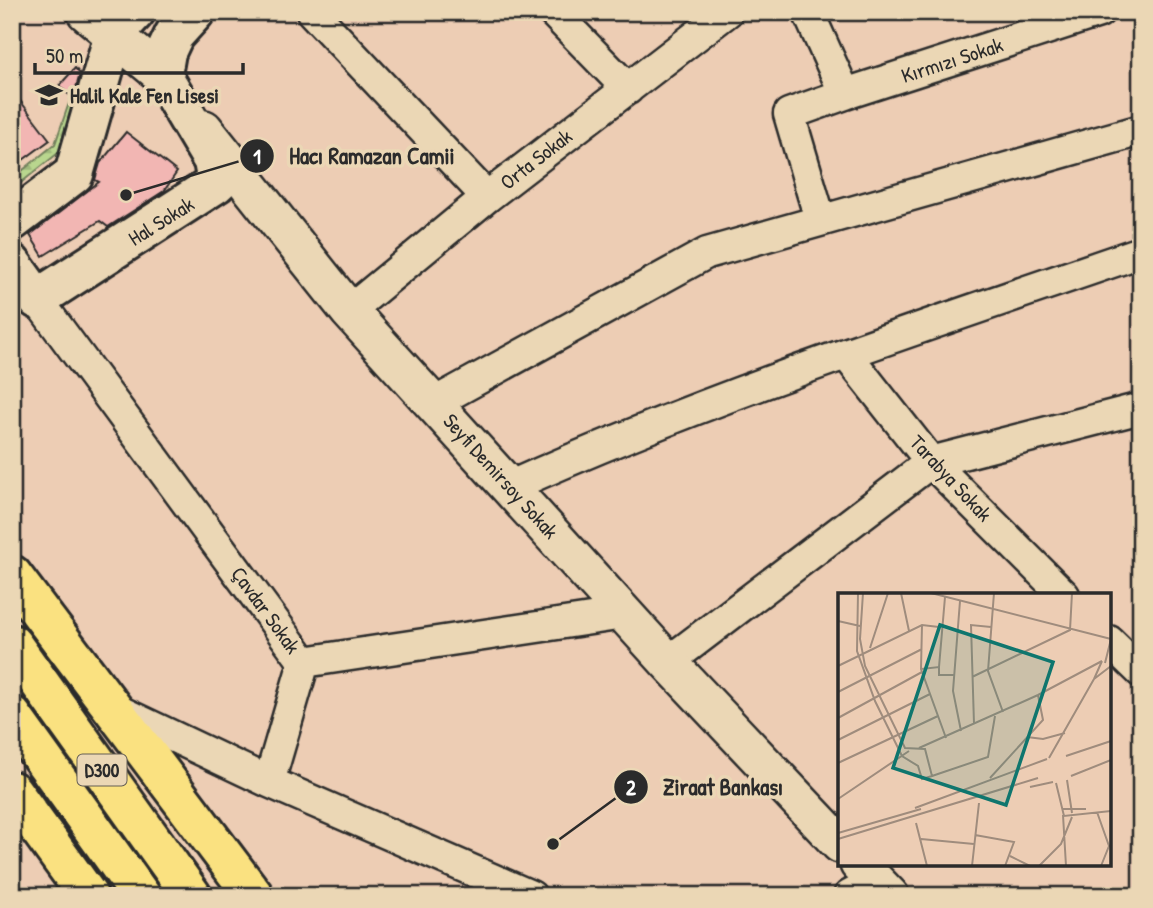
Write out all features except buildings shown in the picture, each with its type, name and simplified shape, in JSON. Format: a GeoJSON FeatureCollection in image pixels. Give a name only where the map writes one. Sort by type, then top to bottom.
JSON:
{"type":"FeatureCollection","features":[{"type":"Feature","properties":{"kind":"highway"},"geometry":{"type":"LineString","coordinates":[[12,575],[254,896]]}},
{"type":"Feature","properties":{"kind":"highway","name":"D300"},"geometry":{"type":"LineString","coordinates":[[12,644],[192,896]]}},
{"type":"Feature","properties":{"kind":"highway","name":"D300"},"geometry":{"type":"LineString","coordinates":[[12,716],[141,896]]}},
{"type":"Feature","properties":{"kind":"highway"},"geometry":{"type":"LineString","coordinates":[[12,792],[88,896]]}},
{"type":"Feature","properties":{"kind":"main road"},"geometry":{"type":"LineString","coordinates":[[170,85],[166,52],[174,35],[195,12]]}},
{"type":"Feature","properties":{"kind":"main road"},"geometry":{"type":"LineString","coordinates":[[12,221],[74,174],[112,20]]}},
{"type":"Feature","properties":{"kind":"main road","name":"Hal Sokak"},"geometry":{"type":"LineString","coordinates":[[37,299],[217,183],[213,161],[170,85]]}},
{"type":"Feature","properties":{"kind":"main road"},"geometry":{"type":"LineString","coordinates":[[12,264],[37,299]]}},
{"type":"Feature","properties":{"kind":"street"},"geometry":{"type":"LineString","coordinates":[[312,12],[487,197]]}},
{"type":"Feature","properties":{"kind":"street"},"geometry":{"type":"LineString","coordinates":[[553,12],[628,89]]}},
{"type":"Feature","properties":{"kind":"street","name":"Orta Sokak"},"geometry":{"type":"LineString","coordinates":[[349,311],[487,197],[727,12]]}},
{"type":"Feature","properties":{"kind":"street"},"geometry":{"type":"LineString","coordinates":[[808,12],[845,94]]}},
{"type":"Feature","properties":{"kind":"street","name":"Kırmızı Sokak"},"geometry":{"type":"LineString","coordinates":[[820,219],[789,114],[1099,12]]}},
{"type":"Feature","properties":{"kind":"street","name":"Seyfi Demirsoy Sokak"},"geometry":{"type":"LineString","coordinates":[[112,20],[170,85],[349,311],[511,486],[668,662],[838,842]]}},
{"type":"Feature","properties":{"kind":"street"},"geometry":{"type":"LineString","coordinates":[[434,403],[707,253],[1141,130]]}},
{"type":"Feature","properties":{"kind":"street"},"geometry":{"type":"LineString","coordinates":[[511,486],[618,438],[846,354],[1141,252]]}},
{"type":"Feature","properties":{"kind":"street","name":"Çavdar Sokak"},"geometry":{"type":"LineString","coordinates":[[37,299],[304,662],[624,614]]}},
{"type":"Feature","properties":{"kind":"street","name":"Tarabya Sokak"},"geometry":{"type":"LineString","coordinates":[[846,354],[931,462],[1061,593]]}},
{"type":"Feature","properties":{"kind":"street"},"geometry":{"type":"LineString","coordinates":[[668,662],[931,462],[1141,408]]}},
{"type":"Feature","properties":{"kind":"street"},"geometry":{"type":"LineString","coordinates":[[1111,643],[1141,672]]}},
{"type":"Feature","properties":{"kind":"street"},"geometry":{"type":"LineString","coordinates":[[269,782],[304,662]]}},
{"type":"Feature","properties":{"kind":"street"},"geometry":{"type":"LineString","coordinates":[[110,706],[269,782],[531,896]]}},
{"type":"Feature","properties":{"kind":"green space"},"geometry":{"type":"Polygon","coordinates":[[[70,100],[79,104],[62,150],[12,190],[12,179],[55,144],[70,100]]]}},
{"type":"Feature","properties":{"kind":"place","name":"Halil Kale Fen Lisesi"},"geometry":{"type":"Point","coordinates":[49,95]}},
{"type":"Feature","properties":{"kind":"place","name":"Hacı Ramazan Camii"},"geometry":{"type":"Point","coordinates":[126,195]}},
{"type":"Feature","properties":{"kind":"place","name":"Ziraat Bankası"},"geometry":{"type":"Point","coordinates":[553,844]}}]}
